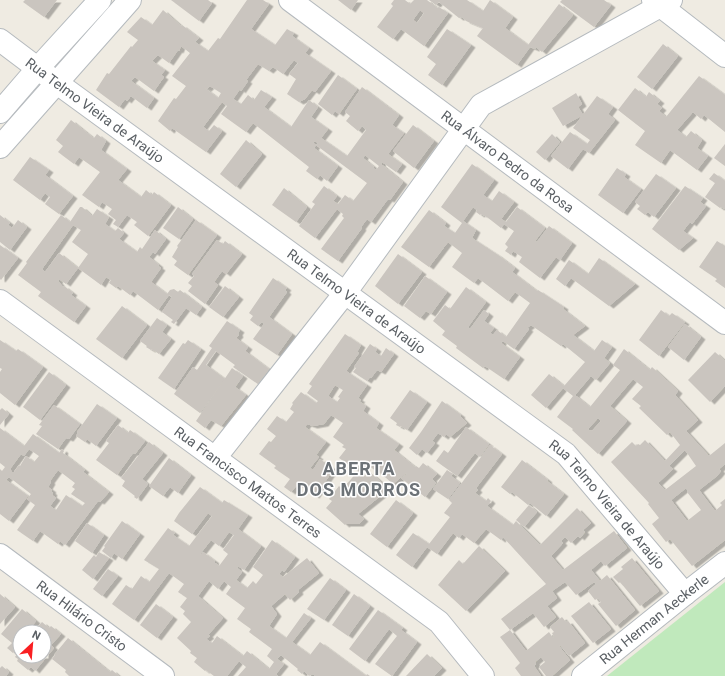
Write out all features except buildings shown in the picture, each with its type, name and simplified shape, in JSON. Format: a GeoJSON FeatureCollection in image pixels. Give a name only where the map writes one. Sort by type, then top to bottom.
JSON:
{"type":"FeatureCollection","features":[{"type":"Feature","properties":{"kind":"street"},"geometry":{"type":"LineString","coordinates":[[0,112],[100,0]]}},
{"type":"Feature","properties":{"kind":"street"},"geometry":{"type":"LineString","coordinates":[[0,147],[130,0]]}},
{"type":"Feature","properties":{"kind":"street","name":"Rua Álvaro Pedro da Rosa"},"geometry":{"type":"LineString","coordinates":[[290,0],[725,323]]}},
{"type":"Feature","properties":{"kind":"street"},"geometry":{"type":"LineString","coordinates":[[215,458],[345,293],[481,105],[662,2],[725,56]]}},
{"type":"Feature","properties":{"kind":"street","name":"Rua Telmo Vieira de Araújo"},"geometry":{"type":"LineString","coordinates":[[0,40],[566,454],[685,594]]}},
{"type":"Feature","properties":{"kind":"street","name":"Rua Francisco Mattos Terres"},"geometry":{"type":"LineString","coordinates":[[0,301],[440,622],[483,676]]}},
{"type":"Feature","properties":{"kind":"street","name":"Rua Hilário Cristo"},"geometry":{"type":"LineString","coordinates":[[0,555],[163,676]]}},
{"type":"Feature","properties":{"kind":"street","name":"Rua Herman Aeckerle"},"geometry":{"type":"LineString","coordinates":[[583,676],[725,563]]}},
{"type":"Feature","properties":{"kind":"green space"},"geometry":{"type":"Polygon","coordinates":[[[725,582],[725,676],[607,676],[725,582]]]}},
{"type":"Feature","properties":{"kind":"district","name":"ABERTA DOS MORROS"},"geometry":{"type":"Point","coordinates":[359,479]}}]}
